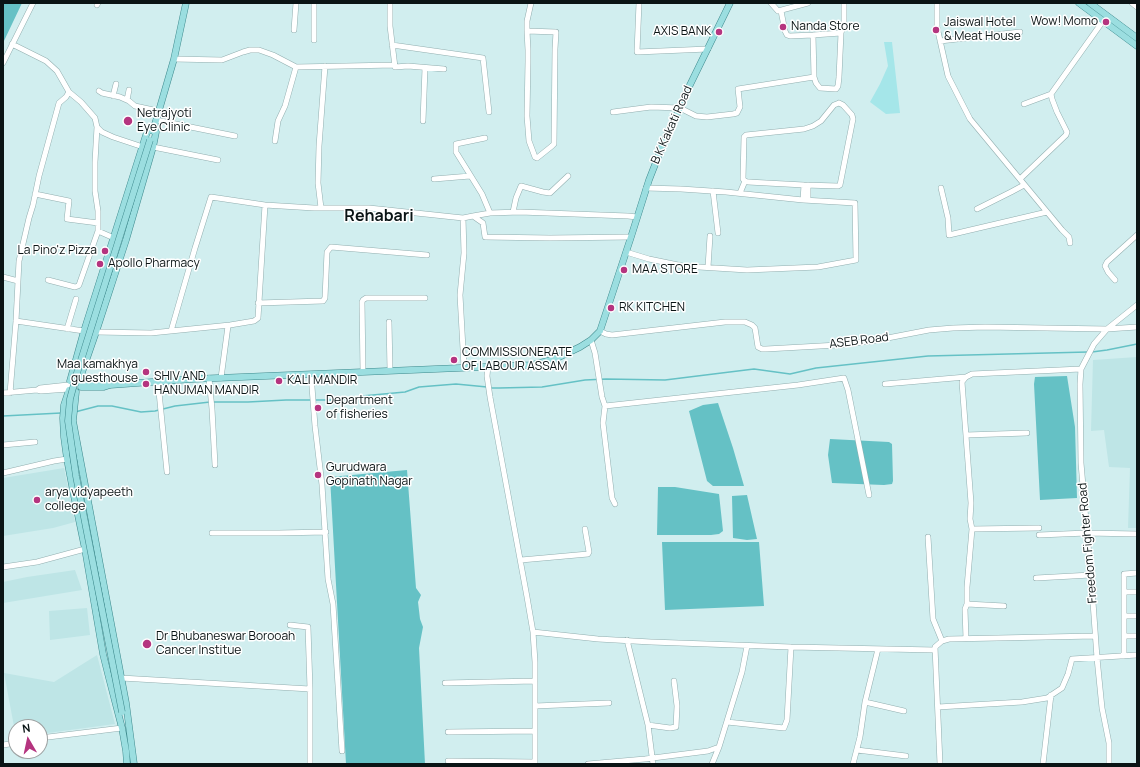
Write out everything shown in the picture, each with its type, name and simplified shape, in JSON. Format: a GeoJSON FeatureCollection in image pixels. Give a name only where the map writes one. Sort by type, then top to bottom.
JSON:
{"type":"FeatureCollection","features":[{"type":"Feature","properties":{"kind":"main road"},"geometry":{"type":"LineString","coordinates":[[134,764],[76,476],[68,421],[70,399],[77,373],[154,127],[174,58],[186,3]]}},
{"type":"Feature","properties":{"kind":"main road","name":"B K Kakati Road"},"geometry":{"type":"LineString","coordinates":[[600,331],[646,188],[667,134],[680,108],[686,91],[730,3]]}},
{"type":"Feature","properties":{"kind":"main road"},"geometry":{"type":"LineString","coordinates":[[1079,3],[1137,46]]}},
{"type":"Feature","properties":{"kind":"main road"},"geometry":{"type":"LineString","coordinates":[[1090,3],[1137,38]]}},
{"type":"Feature","properties":{"kind":"main road"},"geometry":{"type":"LineString","coordinates":[[127,764],[122,728],[105,660],[67,459],[63,418],[64,405],[84,331],[147,132],[154,127]]}},
{"type":"Feature","properties":{"kind":"main road"},"geometry":{"type":"LineString","coordinates":[[125,714],[121,678],[73,421],[79,386],[126,240],[153,147],[156,132],[154,127]]}},
{"type":"Feature","properties":{"kind":"main road"},"geometry":{"type":"LineString","coordinates":[[69,386],[72,392],[79,386],[104,387],[110,385],[209,378],[532,364],[555,358],[580,347],[591,340],[600,331]]}},
{"type":"Feature","properties":{"kind":"main road"},"geometry":{"type":"LineString","coordinates":[[69,386],[76,379],[79,386]]}},
{"type":"Feature","properties":{"kind":"main road"},"geometry":{"type":"LineString","coordinates":[[119,718],[125,714]]}},
{"type":"Feature","properties":{"kind":"street"},"geometry":{"type":"LineString","coordinates":[[3,63],[33,3]]}},
{"type":"Feature","properties":{"kind":"street"},"geometry":{"type":"LineString","coordinates":[[294,30],[296,3]]}},
{"type":"Feature","properties":{"kind":"street"},"geometry":{"type":"LineString","coordinates":[[314,3],[314,40]]}},
{"type":"Feature","properties":{"kind":"street"},"geometry":{"type":"LineString","coordinates":[[390,3],[390,26],[396,65]]}},
{"type":"Feature","properties":{"kind":"street"},"geometry":{"type":"LineString","coordinates":[[527,31],[556,32],[553,119],[554,144],[537,158],[534,157],[528,134],[527,102],[528,61],[527,31],[527,21],[531,3]]}},
{"type":"Feature","properties":{"kind":"street"},"geometry":{"type":"LineString","coordinates":[[639,3],[637,52],[708,49]]}},
{"type":"Feature","properties":{"kind":"street"},"geometry":{"type":"LineString","coordinates":[[771,3],[778,11],[808,3]]}},
{"type":"Feature","properties":{"kind":"street"},"geometry":{"type":"LineString","coordinates":[[813,35],[814,77],[816,83],[820,88],[836,89],[838,86],[839,77],[841,33],[844,23],[844,3]]}},
{"type":"Feature","properties":{"kind":"street"},"geometry":{"type":"LineString","coordinates":[[937,3],[937,27],[948,76],[970,119],[1069,237],[1070,244]]}},
{"type":"Feature","properties":{"kind":"street"},"geometry":{"type":"LineString","coordinates":[[1132,3],[1137,7]]}},
{"type":"Feature","properties":{"kind":"street"},"geometry":{"type":"LineString","coordinates":[[781,11],[787,35],[841,33]]}},
{"type":"Feature","properties":{"kind":"street"},"geometry":{"type":"LineString","coordinates":[[1024,104],[1051,94],[1103,21]]}},
{"type":"Feature","properties":{"kind":"street"},"geometry":{"type":"LineString","coordinates":[[940,41],[1020,32]]}},
{"type":"Feature","properties":{"kind":"street"},"geometry":{"type":"LineString","coordinates":[[12,44],[46,61],[58,71],[69,92],[95,118],[97,127],[95,191],[98,211],[98,231],[79,285],[75,287],[48,280]]}},
{"type":"Feature","properties":{"kind":"street"},"geometry":{"type":"LineString","coordinates":[[392,45],[483,58],[489,112]]}},
{"type":"Feature","properties":{"kind":"street"},"geometry":{"type":"LineString","coordinates":[[174,58],[222,60],[250,50],[259,50],[273,55],[296,67],[396,65],[395,67],[408,66],[444,69]]}},
{"type":"Feature","properties":{"kind":"street"},"geometry":{"type":"LineString","coordinates":[[321,208],[318,183],[319,146],[326,66]]}},
{"type":"Feature","properties":{"kind":"street"},"geometry":{"type":"LineString","coordinates":[[275,141],[278,121],[285,106],[296,67]]}},
{"type":"Feature","properties":{"kind":"street"},"geometry":{"type":"LineString","coordinates":[[423,121],[425,68]]}},
{"type":"Feature","properties":{"kind":"street"},"geometry":{"type":"LineString","coordinates":[[613,112],[651,107],[680,108],[696,116],[707,117],[733,114],[737,113],[740,107],[738,89],[814,77]]}},
{"type":"Feature","properties":{"kind":"street"},"geometry":{"type":"LineString","coordinates":[[114,96],[116,84]]}},
{"type":"Feature","properties":{"kind":"street"},"geometry":{"type":"LineString","coordinates":[[127,100],[129,90]]}},
{"type":"Feature","properties":{"kind":"street"},"geometry":{"type":"LineString","coordinates":[[99,91],[127,100],[135,106],[158,111]]}},
{"type":"Feature","properties":{"kind":"street"},"geometry":{"type":"LineString","coordinates":[[10,393],[19,261],[36,194],[39,176],[59,103],[69,92]]}},
{"type":"Feature","properties":{"kind":"street"},"geometry":{"type":"LineString","coordinates":[[1020,179],[1067,134],[1051,94]]}},
{"type":"Feature","properties":{"kind":"street"},"geometry":{"type":"LineString","coordinates":[[834,104],[843,104],[852,115],[853,119],[841,184],[838,186],[806,185],[747,182],[743,179],[744,136],[804,129],[821,121],[834,104]]}},
{"type":"Feature","properties":{"kind":"street"},"geometry":{"type":"LineString","coordinates":[[156,120],[235,136]]}},
{"type":"Feature","properties":{"kind":"street"},"geometry":{"type":"LineString","coordinates":[[97,127],[102,132],[113,137],[143,147]]}},
{"type":"Feature","properties":{"kind":"street"},"geometry":{"type":"LineString","coordinates":[[485,138],[456,144],[456,152],[482,194],[490,213]]}},
{"type":"Feature","properties":{"kind":"street"},"geometry":{"type":"LineString","coordinates":[[153,147],[218,160]]}},
{"type":"Feature","properties":{"kind":"street"},"geometry":{"type":"LineString","coordinates":[[434,179],[470,176]]}},
{"type":"Feature","properties":{"kind":"street"},"geometry":{"type":"LineString","coordinates":[[513,212],[516,198],[521,186],[550,193],[568,176]]}},
{"type":"Feature","properties":{"kind":"street"},"geometry":{"type":"LineString","coordinates":[[742,193],[747,182]]}},
{"type":"Feature","properties":{"kind":"street"},"geometry":{"type":"LineString","coordinates":[[977,209],[1024,184]]}},
{"type":"Feature","properties":{"kind":"street"},"geometry":{"type":"LineString","coordinates":[[806,185],[806,200]]}},
{"type":"Feature","properties":{"kind":"street"},"geometry":{"type":"LineString","coordinates":[[626,252],[649,259],[683,266],[746,270],[818,268],[856,260],[855,203],[806,200],[742,193],[646,188]]}},
{"type":"Feature","properties":{"kind":"street"},"geometry":{"type":"LineString","coordinates":[[941,188],[948,218],[949,235],[1047,212]]}},
{"type":"Feature","properties":{"kind":"street"},"geometry":{"type":"LineString","coordinates":[[713,191],[718,233]]}},
{"type":"Feature","properties":{"kind":"street"},"geometry":{"type":"LineString","coordinates":[[36,194],[69,201],[68,219],[98,223]]}},
{"type":"Feature","properties":{"kind":"street"},"geometry":{"type":"LineString","coordinates":[[171,331],[211,196],[265,205],[321,208],[369,208],[463,218],[490,213],[513,212],[637,217]]}},
{"type":"Feature","properties":{"kind":"street"},"geometry":{"type":"LineString","coordinates":[[96,332],[151,333],[228,326],[254,321],[258,318],[265,205]]}},
{"type":"Feature","properties":{"kind":"street"},"geometry":{"type":"LineString","coordinates":[[473,216],[483,224],[484,237],[631,237]]}},
{"type":"Feature","properties":{"kind":"street"},"geometry":{"type":"LineString","coordinates":[[463,218],[464,253],[460,295],[464,367]]}},
{"type":"Feature","properties":{"kind":"street"},"geometry":{"type":"LineString","coordinates":[[98,231],[114,238]]}},
{"type":"Feature","properties":{"kind":"street"},"geometry":{"type":"LineString","coordinates":[[1115,280],[1105,266],[1106,262],[1137,234]]}},
{"type":"Feature","properties":{"kind":"street"},"geometry":{"type":"LineString","coordinates":[[708,267],[710,236]]}},
{"type":"Feature","properties":{"kind":"street"},"geometry":{"type":"LineString","coordinates":[[258,303],[323,301],[325,298],[327,252],[331,247],[427,255]]}},
{"type":"Feature","properties":{"kind":"street"},"geometry":{"type":"LineString","coordinates":[[3,278],[18,281]]}},
{"type":"Feature","properties":{"kind":"street"},"geometry":{"type":"LineString","coordinates":[[363,371],[362,300],[372,297],[425,298]]}},
{"type":"Feature","properties":{"kind":"street"},"geometry":{"type":"LineString","coordinates":[[67,329],[76,299]]}},
{"type":"Feature","properties":{"kind":"street","name":"Freedom Fighter Road"},"geometry":{"type":"LineString","coordinates":[[1109,764],[1109,743],[1102,708],[1096,658],[1088,533],[1081,462],[1080,384],[1081,369],[1094,344],[1107,329],[1137,305]]}},
{"type":"Feature","properties":{"kind":"street"},"geometry":{"type":"LineString","coordinates":[[16,321],[84,331]]}},
{"type":"Feature","properties":{"kind":"street"},"geometry":{"type":"LineString","coordinates":[[389,322],[390,370]]}},
{"type":"Feature","properties":{"kind":"street","name":"ASEB Road"},"geometry":{"type":"LineString","coordinates":[[600,331],[606,334],[612,334],[725,322],[745,322],[755,328],[757,346],[762,349],[766,349],[838,345],[929,330],[953,328],[985,327],[1107,329],[1137,327]]}},
{"type":"Feature","properties":{"kind":"street"},"geometry":{"type":"LineString","coordinates":[[221,378],[228,326]]}},
{"type":"Feature","properties":{"kind":"street"},"geometry":{"type":"LineString","coordinates":[[591,340],[605,406],[604,423],[612,498],[615,504]]}},
{"type":"Feature","properties":{"kind":"street"},"geometry":{"type":"LineString","coordinates":[[448,761],[534,763],[535,662],[533,632],[490,397],[487,376],[488,366]]}},
{"type":"Feature","properties":{"kind":"street"},"geometry":{"type":"LineString","coordinates":[[885,384],[966,377],[972,374],[1081,369]]}},
{"type":"Feature","properties":{"kind":"street"},"geometry":{"type":"LineString","coordinates":[[311,374],[326,532],[328,579],[333,604],[342,751]]}},
{"type":"Feature","properties":{"kind":"street"},"geometry":{"type":"LineString","coordinates":[[966,377],[962,382],[971,503],[970,519],[972,529],[966,587],[966,639]]}},
{"type":"Feature","properties":{"kind":"street"},"geometry":{"type":"LineString","coordinates":[[209,378],[215,465]]}},
{"type":"Feature","properties":{"kind":"street"},"geometry":{"type":"LineString","coordinates":[[605,406],[798,385],[844,378],[850,397],[869,495]]}},
{"type":"Feature","properties":{"kind":"street"},"geometry":{"type":"LineString","coordinates":[[158,382],[167,472]]}},
{"type":"Feature","properties":{"kind":"street"},"geometry":{"type":"LineString","coordinates":[[3,394],[37,390],[41,391],[69,386]]}},
{"type":"Feature","properties":{"kind":"street"},"geometry":{"type":"LineString","coordinates":[[966,435],[1027,433]]}},
{"type":"Feature","properties":{"kind":"street"},"geometry":{"type":"LineString","coordinates":[[3,445],[35,442]]}},
{"type":"Feature","properties":{"kind":"street"},"geometry":{"type":"LineString","coordinates":[[3,473],[67,459]]}},
{"type":"Feature","properties":{"kind":"street"},"geometry":{"type":"LineString","coordinates":[[972,529],[1039,528]]}},
{"type":"Feature","properties":{"kind":"street"},"geometry":{"type":"LineString","coordinates":[[521,560],[588,554],[589,552],[585,529]]}},
{"type":"Feature","properties":{"kind":"street"},"geometry":{"type":"LineString","coordinates":[[212,533],[326,532]]}},
{"type":"Feature","properties":{"kind":"street"},"geometry":{"type":"LineString","coordinates":[[1039,535],[1088,533],[1137,534]]}},
{"type":"Feature","properties":{"kind":"street"},"geometry":{"type":"LineString","coordinates":[[928,537],[933,619],[942,641]]}},
{"type":"Feature","properties":{"kind":"street"},"geometry":{"type":"LineString","coordinates":[[3,566],[37,562],[85,549]]}},
{"type":"Feature","properties":{"kind":"street"},"geometry":{"type":"LineString","coordinates":[[1124,656],[1124,574],[1137,573]]}},
{"type":"Feature","properties":{"kind":"street"},"geometry":{"type":"LineString","coordinates":[[1036,578],[1091,575]]}},
{"type":"Feature","properties":{"kind":"street"},"geometry":{"type":"LineString","coordinates":[[1124,592],[1137,592]]}},
{"type":"Feature","properties":{"kind":"street"},"geometry":{"type":"LineString","coordinates":[[967,604],[1004,606]]}},
{"type":"Feature","properties":{"kind":"street"},"geometry":{"type":"LineString","coordinates":[[1124,616],[1137,616]]}},
{"type":"Feature","properties":{"kind":"street"},"geometry":{"type":"LineString","coordinates":[[290,625],[308,627],[310,764]]}},
{"type":"Feature","properties":{"kind":"street"},"geometry":{"type":"LineString","coordinates":[[533,632],[627,640],[747,646],[935,650]]}},
{"type":"Feature","properties":{"kind":"street"},"geometry":{"type":"LineString","coordinates":[[940,764],[935,647],[942,641],[949,639],[1095,636]]}},
{"type":"Feature","properties":{"kind":"street"},"geometry":{"type":"LineString","coordinates":[[1124,636],[1137,636]]}},
{"type":"Feature","properties":{"kind":"street"},"geometry":{"type":"LineString","coordinates":[[627,640],[648,725],[653,761]]}},
{"type":"Feature","properties":{"kind":"street"},"geometry":{"type":"LineString","coordinates":[[712,764],[727,722],[742,672],[747,646]]}},
{"type":"Feature","properties":{"kind":"street"},"geometry":{"type":"LineString","coordinates":[[727,722],[784,728],[787,720],[791,647]]}},
{"type":"Feature","properties":{"kind":"street"},"geometry":{"type":"LineString","coordinates":[[854,764],[865,702],[878,649]]}},
{"type":"Feature","properties":{"kind":"street"},"geometry":{"type":"LineString","coordinates":[[938,707],[1022,702],[1047,698],[1062,688],[1072,659],[1137,655]]}},
{"type":"Feature","properties":{"kind":"street"},"geometry":{"type":"LineString","coordinates":[[121,678],[310,689]]}},
{"type":"Feature","properties":{"kind":"street"},"geometry":{"type":"LineString","coordinates":[[445,683],[535,681]]}},
{"type":"Feature","properties":{"kind":"street"},"geometry":{"type":"LineString","coordinates":[[648,725],[670,728],[676,726],[677,706],[674,681]]}},
{"type":"Feature","properties":{"kind":"street"},"geometry":{"type":"LineString","coordinates":[[1043,764],[1051,696]]}},
{"type":"Feature","properties":{"kind":"street"},"geometry":{"type":"LineString","coordinates":[[865,702],[904,712]]}},
{"type":"Feature","properties":{"kind":"street"},"geometry":{"type":"LineString","coordinates":[[535,706],[610,703]]}},
{"type":"Feature","properties":{"kind":"street"},"geometry":{"type":"LineString","coordinates":[[48,737],[122,728]]}},
{"type":"Feature","properties":{"kind":"street"},"geometry":{"type":"LineString","coordinates":[[448,732],[534,731]]}},
{"type":"Feature","properties":{"kind":"street"},"geometry":{"type":"LineString","coordinates":[[588,764],[653,761],[708,751],[718,747]]}},
{"type":"Feature","properties":{"kind":"street"},"geometry":{"type":"LineString","coordinates":[[857,750],[906,756]]}},
{"type":"Feature","properties":{"kind":"shaded area"},"geometry":{"type":"Polygon","coordinates":[[[3,3],[22,3],[3,43],[3,3]]]}},
{"type":"Feature","properties":{"kind":"shaded area"},"geometry":{"type":"Polygon","coordinates":[[[884,42],[892,42],[900,113],[886,114],[870,102],[888,66],[884,42]]]}},
{"type":"Feature","properties":{"kind":"shaded area"},"geometry":{"type":"Polygon","coordinates":[[[1137,357],[1137,528],[1128,528],[1130,468],[1109,467],[1104,430],[1091,431],[1093,360],[1137,357]]]}},
{"type":"Feature","properties":{"kind":"shaded area"},"geometry":{"type":"Polygon","coordinates":[[[1067,376],[1075,427],[1077,498],[1040,500],[1034,384],[1035,377],[1067,376]]]}},
{"type":"Feature","properties":{"kind":"shaded area"},"geometry":{"type":"Polygon","coordinates":[[[718,403],[744,486],[713,486],[707,481],[689,411],[703,405],[718,403]]]}},
{"type":"Feature","properties":{"kind":"shaded area"},"geometry":{"type":"Polygon","coordinates":[[[830,439],[889,442],[892,444],[892,484],[832,483],[828,455],[830,439]]]}},
{"type":"Feature","properties":{"kind":"shaded area","name":"arya vidyapeeth college"},"geometry":{"type":"Polygon","coordinates":[[[64,468],[75,522],[53,528],[3,536],[3,478],[64,468]]]}},
{"type":"Feature","properties":{"kind":"shaded area"},"geometry":{"type":"Polygon","coordinates":[[[407,470],[416,588],[421,595],[418,602],[420,619],[423,627],[419,648],[425,764],[346,764],[330,477],[407,470]]]}},
{"type":"Feature","properties":{"kind":"shaded area"},"geometry":{"type":"Polygon","coordinates":[[[658,487],[675,487],[719,494],[723,531],[719,534],[711,535],[657,535],[658,487]]]}},
{"type":"Feature","properties":{"kind":"shaded area"},"geometry":{"type":"Polygon","coordinates":[[[747,495],[757,539],[747,540],[733,538],[732,496],[747,495]]]}},
{"type":"Feature","properties":{"kind":"shaded area"},"geometry":{"type":"Polygon","coordinates":[[[662,542],[759,542],[764,606],[665,610],[662,542]]]}},
{"type":"Feature","properties":{"kind":"shaded area"},"geometry":{"type":"Polygon","coordinates":[[[75,570],[82,590],[3,603],[3,582],[75,570]]]}},
{"type":"Feature","properties":{"kind":"shaded area"},"geometry":{"type":"Polygon","coordinates":[[[87,608],[90,635],[50,640],[49,611],[87,608]]]}},
{"type":"Feature","properties":{"kind":"shaded area"},"geometry":{"type":"Polygon","coordinates":[[[97,655],[115,724],[48,733],[48,719],[13,719],[4,673],[54,682],[97,655]]]}},
{"type":"Feature","properties":{"kind":"waterway"},"geometry":{"type":"LineString","coordinates":[[1092,352],[1137,344]]}},
{"type":"Feature","properties":{"kind":"waterway"},"geometry":{"type":"LineString","coordinates":[[491,388],[542,387],[585,380],[606,379],[665,380],[754,369],[790,374],[816,368],[928,356],[1088,352]]}},
{"type":"Feature","properties":{"kind":"waterway"},"geometry":{"type":"LineString","coordinates":[[314,400],[338,400],[405,392],[419,387],[456,384],[487,387]]}},
{"type":"Feature","properties":{"kind":"waterway"},"geometry":{"type":"LineString","coordinates":[[75,412],[98,406],[112,406],[141,412],[210,402],[311,400]]}},
{"type":"Feature","properties":{"kind":"waterway"},"geometry":{"type":"LineString","coordinates":[[3,416],[61,413]]}},
{"type":"Feature","properties":{"kind":"place","name":"Wow! Momo"},"geometry":{"type":"Point","coordinates":[1106,22]}},
{"type":"Feature","properties":{"kind":"place","name":"Nanda Store"},"geometry":{"type":"Point","coordinates":[783,27]}},
{"type":"Feature","properties":{"kind":"place","name":"Jaiswal Hotel & Meat House"},"geometry":{"type":"Point","coordinates":[936,30]}},
{"type":"Feature","properties":{"kind":"place","name":"AXIS BANK"},"geometry":{"type":"Point","coordinates":[719,32]}},
{"type":"Feature","properties":{"kind":"place","name":"Netrajyoti Eye Clinic"},"geometry":{"type":"Point","coordinates":[128,121]}},
{"type":"Feature","properties":{"kind":"place","name":"La Pino'z Pizza"},"geometry":{"type":"Point","coordinates":[105,251]}},
{"type":"Feature","properties":{"kind":"place","name":"Apollo Pharmacy"},"geometry":{"type":"Point","coordinates":[100,264]}},
{"type":"Feature","properties":{"kind":"place","name":"MAA STORE"},"geometry":{"type":"Point","coordinates":[624,270]}},
{"type":"Feature","properties":{"kind":"place","name":"RK KITCHEN"},"geometry":{"type":"Point","coordinates":[611,308]}},
{"type":"Feature","properties":{"kind":"place","name":"COMMISSIONERATE OF LABOUR ASSAM"},"geometry":{"type":"Point","coordinates":[454,360]}},
{"type":"Feature","properties":{"kind":"place","name":"Maa kamakhya guesthouse"},"geometry":{"type":"Point","coordinates":[146,372]}},
{"type":"Feature","properties":{"kind":"place","name":"KALI MANDIR"},"geometry":{"type":"Point","coordinates":[279,381]}},
{"type":"Feature","properties":{"kind":"place","name":"SHIV AND HANUMAN MANDIR"},"geometry":{"type":"Point","coordinates":[146,384]}},
{"type":"Feature","properties":{"kind":"place","name":"Department of fisheries"},"geometry":{"type":"Point","coordinates":[318,408]}},
{"type":"Feature","properties":{"kind":"place","name":"Gurudwara Gopinath Nagar"},"geometry":{"type":"Point","coordinates":[318,475]}},
{"type":"Feature","properties":{"kind":"place","name":"arya vidyapeeth college"},"geometry":{"type":"Point","coordinates":[37,500]}},
{"type":"Feature","properties":{"kind":"place","name":"Dr Bhubaneswar Borooah Cancer Institue"},"geometry":{"type":"Point","coordinates":[147,644]}},
{"type":"Feature","properties":{"kind":"district","name":"Rehabari"},"geometry":{"type":"Point","coordinates":[379,217]}}]}
